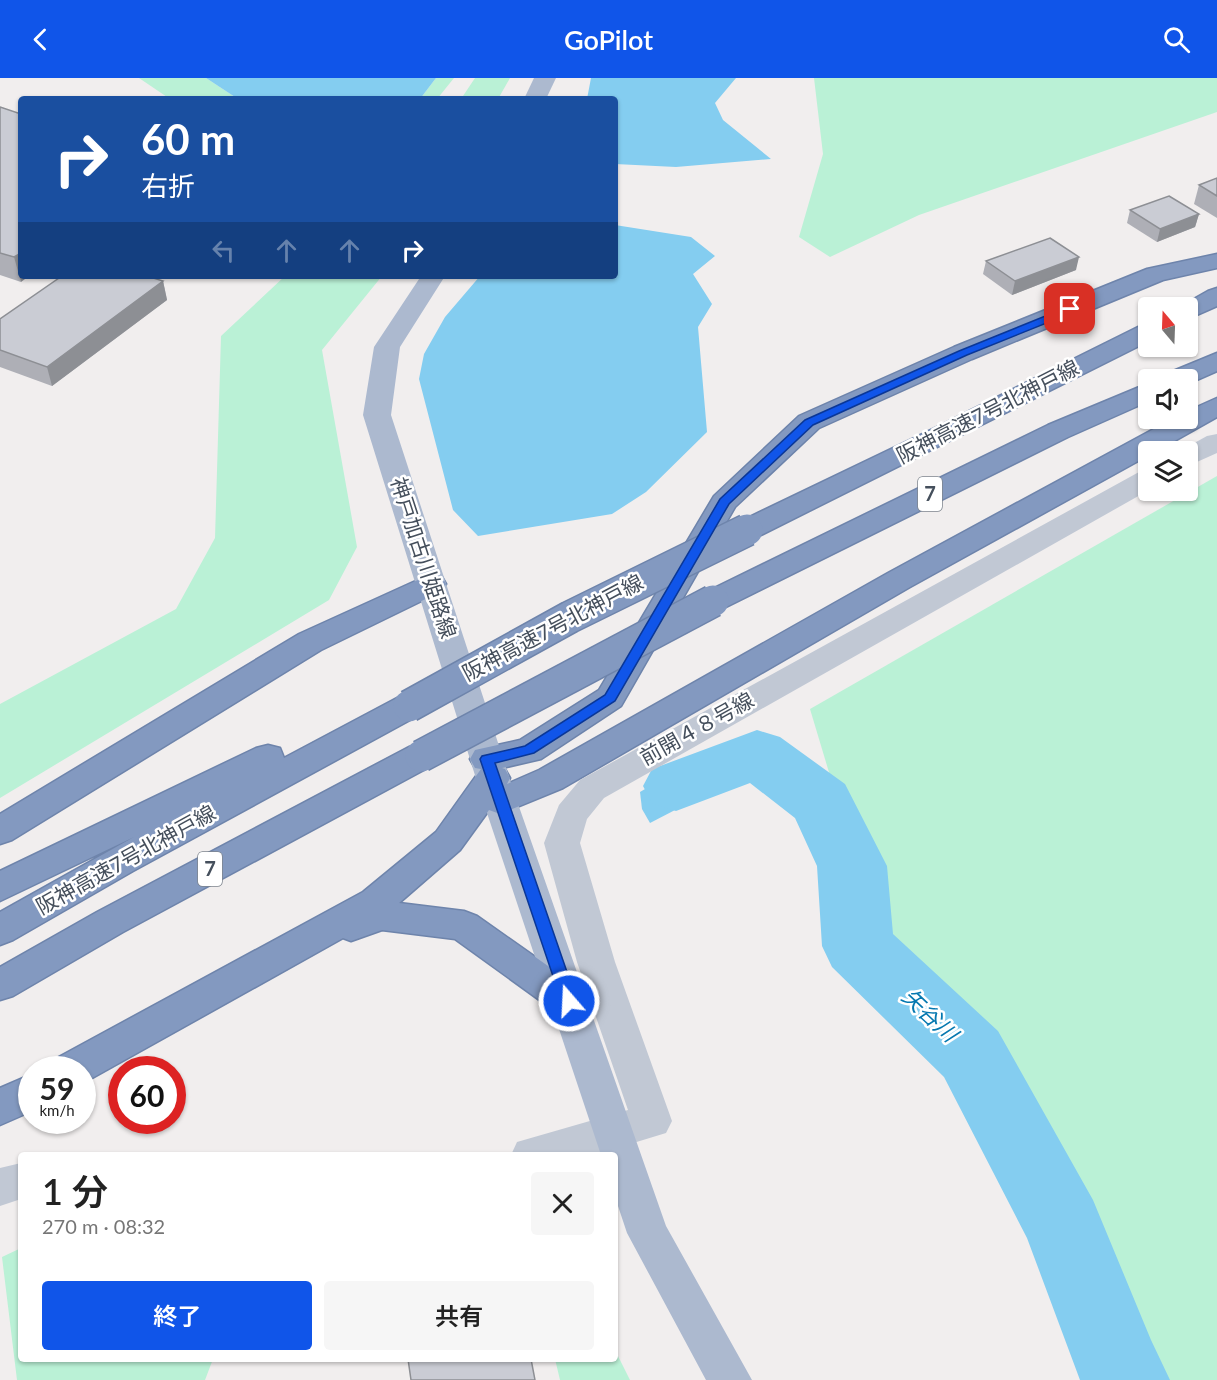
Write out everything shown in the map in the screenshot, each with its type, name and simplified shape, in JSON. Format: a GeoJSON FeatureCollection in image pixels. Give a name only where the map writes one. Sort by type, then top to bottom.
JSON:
{"type":"FeatureCollection","features":[{"type":"Feature","properties":{"kind":"highway"},"geometry":{"type":"LineString","coordinates":[[96,1056],[376,902],[448,840],[493,779],[529,750],[610,698],[724,502],[809,422],[963,353],[1156,274],[1217,261]]}},
{"type":"Feature","properties":{"kind":"highway"},"geometry":{"type":"LineString","coordinates":[[1198,306],[1217,296]]}},
{"type":"Feature","properties":{"kind":"highway","name":"阪神高速7号北神戸線"},"geometry":{"type":"LineString","coordinates":[[0,930],[408,699],[570,616],[953,430],[1138,337]]}},
{"type":"Feature","properties":{"kind":"highway"},"geometry":{"type":"LineString","coordinates":[[1198,370],[1217,361]]}},
{"type":"Feature","properties":{"kind":"highway","name":"7"},"geometry":{"type":"LineString","coordinates":[[0,984],[110,922],[713,601],[1058,431],[1138,396]]}},
{"type":"Feature","properties":{"kind":"highway"},"geometry":{"type":"LineString","coordinates":[[493,779],[551,779],[899,580],[1217,406]]}},
{"type":"Feature","properties":{"kind":"highway"},"geometry":{"type":"LineString","coordinates":[[0,831],[310,642],[431,584]]}},
{"type":"Feature","properties":{"kind":"highway"},"geometry":{"type":"LineString","coordinates":[[0,887],[408,699]]}},
{"type":"Feature","properties":{"kind":"highway"},"geometry":{"type":"LineString","coordinates":[[300,945],[381,915],[464,926],[569,1001]]}},
{"type":"Feature","properties":{"kind":"highway"},"geometry":{"type":"LineString","coordinates":[[0,1007],[53,969],[110,922]]}},
{"type":"Feature","properties":{"kind":"highway"},"geometry":{"type":"LineString","coordinates":[[0,1108],[18,1098]]}},
{"type":"Feature","properties":{"kind":"main road"},"geometry":{"type":"LineString","coordinates":[[536,96],[545,78]]}},
{"type":"Feature","properties":{"kind":"main road","name":"神戸加古川姫路線"},"geometry":{"type":"LineString","coordinates":[[431,279],[387,347],[377,415],[493,779],[648,1233],[730,1380]]}},
{"type":"Feature","properties":{"kind":"street"},"geometry":{"type":"LineString","coordinates":[[1198,452],[1217,442]]}},
{"type":"Feature","properties":{"kind":"street","name":"前開４８号線"},"geometry":{"type":"LineString","coordinates":[[614,1132],[652,1121],[596,962],[562,843],[571,814],[578,805],[592,789],[1138,484]]}},
{"type":"Feature","properties":{"kind":"street"},"geometry":{"type":"LineString","coordinates":[[542,1152],[614,1132]]}},
{"type":"Feature","properties":{"kind":"street"},"geometry":{"type":"LineString","coordinates":[[0,1187],[18,1182]]}},
{"type":"Feature","properties":{"kind":"green space"},"geometry":{"type":"Polygon","coordinates":[[[139,78],[206,78],[233,96],[166,96],[139,78]]]}},
{"type":"Feature","properties":{"kind":"green space"},"geometry":{"type":"Polygon","coordinates":[[[436,78],[454,78],[439,96],[422,96],[436,78]]]}},
{"type":"Feature","properties":{"kind":"green space"},"geometry":{"type":"Polygon","coordinates":[[[475,78],[510,78],[500,96],[463,96],[475,78]]]}},
{"type":"Feature","properties":{"kind":"green space"},"geometry":{"type":"Polygon","coordinates":[[[814,78],[1217,78],[1217,112],[919,215],[830,257],[799,237],[823,154],[814,78]]]}},
{"type":"Feature","properties":{"kind":"green space"},"geometry":{"type":"Polygon","coordinates":[[[282,279],[380,279],[322,350],[357,547],[329,600],[0,798],[0,704],[176,609],[215,538],[221,336],[282,279]]]}},
{"type":"Feature","properties":{"kind":"green space"},"geometry":{"type":"Polygon","coordinates":[[[1217,476],[1217,1380],[1144,1380],[1061,1245],[876,929],[810,709],[1173,501],[1198,501],[1198,487],[1217,476]]]}},
{"type":"Feature","properties":{"kind":"green space"},"geometry":{"type":"Polygon","coordinates":[[[18,1249],[18,1362],[212,1362],[205,1380],[17,1380],[2,1257],[18,1249]]]}},
{"type":"Feature","properties":{"kind":"green space"},"geometry":{"type":"Polygon","coordinates":[[[618,1356],[630,1380],[560,1380],[556,1362],[618,1362],[618,1356]]]}},
{"type":"Feature","properties":{"kind":"water"},"geometry":{"type":"Polygon","coordinates":[[[206,78],[436,78],[422,96],[233,96],[206,78]]]}},
{"type":"Feature","properties":{"kind":"water"},"geometry":{"type":"Polygon","coordinates":[[[591,78],[736,78],[715,103],[723,120],[771,159],[676,167],[618,164],[618,96],[588,96],[591,78]]]}},
{"type":"Feature","properties":{"kind":"water"},"geometry":{"type":"Polygon","coordinates":[[[618,225],[691,237],[715,256],[693,274],[712,304],[698,327],[707,432],[646,492],[612,514],[478,536],[453,510],[419,379],[424,354],[445,317],[477,279],[618,279],[618,225]]]}},
{"type":"Feature","properties":{"kind":"water"},"geometry":{"type":"Polygon","coordinates":[[[706,753],[758,767],[650,823],[642,809],[640,792],[706,753]]]}},
{"type":"Feature","properties":{"kind":"building"},"geometry":{"type":"Polygon","coordinates":[[[0,107],[18,113],[18,255],[14,257],[0,253],[0,107]]]}},
{"type":"Feature","properties":{"kind":"building"},"geometry":{"type":"Polygon","coordinates":[[[1217,178],[1217,196],[1199,185],[1217,178]]]}},
{"type":"Feature","properties":{"kind":"building"},"geometry":{"type":"Polygon","coordinates":[[[1169,196],[1199,214],[1160,229],[1130,210],[1169,196]]]}},
{"type":"Feature","properties":{"kind":"building"},"geometry":{"type":"Polygon","coordinates":[[[1050,238],[1079,257],[1015,281],[986,261],[1050,238]]]}},
{"type":"Feature","properties":{"kind":"building"},"geometry":{"type":"Polygon","coordinates":[[[58,279],[157,279],[163,281],[47,367],[0,350],[0,319],[58,279]]]}},
{"type":"Feature","properties":{"kind":"building"},"geometry":{"type":"Polygon","coordinates":[[[408,1362],[532,1362],[535,1380],[411,1380],[408,1362]]]}},
{"type":"Feature","properties":{"kind":"waterway","name":"矢谷川"},"geometry":{"type":"LineString","coordinates":[[676,786],[757,754],[821,802],[852,866],[858,946],[971,1054],[1064,1227],[1118,1367],[1126,1380]]}},
{"type":"Feature","properties":{"kind":"route"},"geometry":{"type":"LineString","coordinates":[[569,1001],[487,759],[529,750],[610,698],[724,502],[809,422],[963,353],[1070,309]]}}]}
